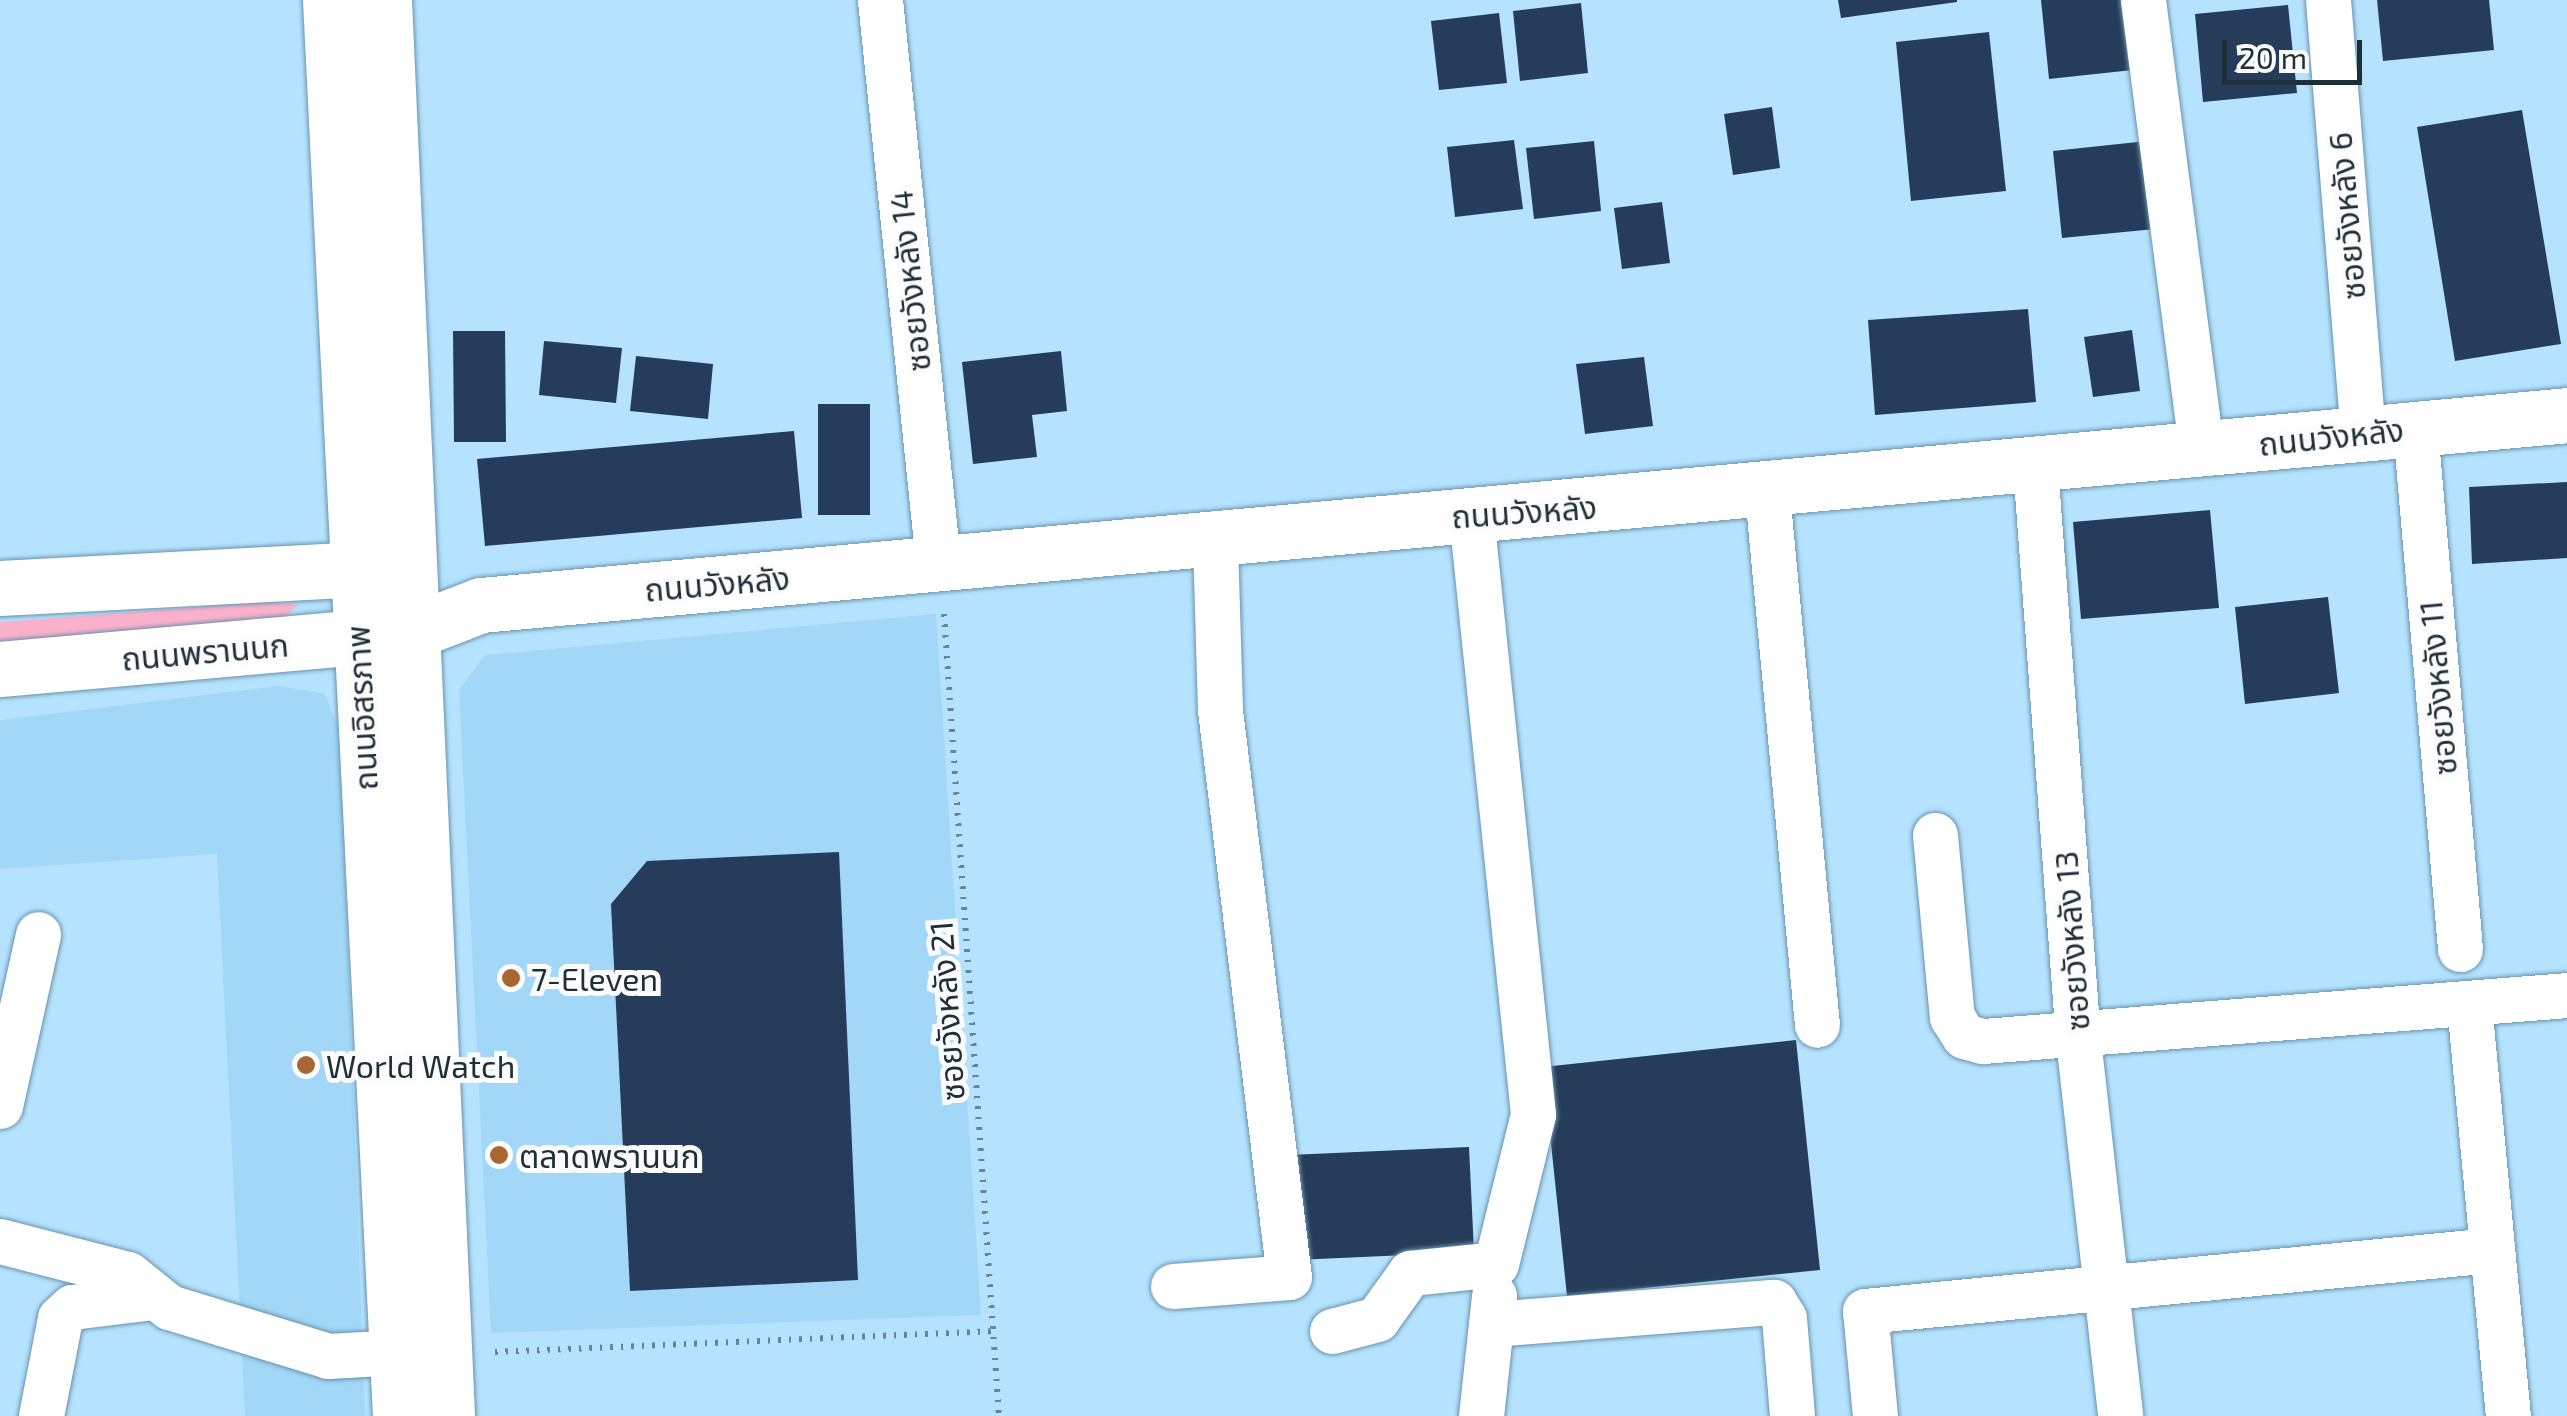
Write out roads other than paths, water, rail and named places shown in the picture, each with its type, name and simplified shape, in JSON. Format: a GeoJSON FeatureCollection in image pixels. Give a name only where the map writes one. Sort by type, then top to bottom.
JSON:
{"type":"FeatureCollection","features":[{"type":"Feature","properties":{"kind":"main road","name":"ถนนอิสรภาพ"},"geometry":{"type":"LineString","coordinates":[[330,0],[352,570],[421,1353],[400,1416]]}},
{"type":"Feature","properties":{"kind":"main road"},"geometry":{"type":"LineString","coordinates":[[384,0],[411,632],[421,1353],[447,1416]]}},
{"type":"Feature","properties":{"kind":"main road","name":"ถนนวังหลัง"},"geometry":{"type":"LineString","coordinates":[[411,632],[481,605],[941,582],[1216,538],[1767,493],[2567,415]]}},
{"type":"Feature","properties":{"kind":"main road"},"geometry":{"type":"LineString","coordinates":[[0,588],[408,566],[481,605]]}},
{"type":"Feature","properties":{"kind":"main road","name":"ถนนพรานนก"},"geometry":{"type":"LineString","coordinates":[[0,670],[411,632]]}},
{"type":"Feature","properties":{"kind":"street","name":"ซอยวังหลัง 14"},"geometry":{"type":"LineString","coordinates":[[880,0],[941,582]]}},
{"type":"Feature","properties":{"kind":"street"},"geometry":{"type":"LineString","coordinates":[[2143,0],[2200,449]]}},
{"type":"Feature","properties":{"kind":"street","name":"ซอยวังหลัง 6"},"geometry":{"type":"LineString","coordinates":[[2328,0],[2389,430]]}},
{"type":"Feature","properties":{"kind":"street","name":"ซอยวังหลัง 11"},"geometry":{"type":"LineString","coordinates":[[2389,430],[2460,949]]}},
{"type":"Feature","properties":{"kind":"street","name":"ซอยวังหลัง 13"},"geometry":{"type":"LineString","coordinates":[[2034,466],[2078,1040],[2120,1416]]}},
{"type":"Feature","properties":{"kind":"street"},"geometry":{"type":"LineString","coordinates":[[1767,493],[1817,1025]]}},
{"type":"Feature","properties":{"kind":"street"},"geometry":{"type":"LineString","coordinates":[[1470,515],[1532,1114],[1496,1264],[1480,1416]]}},
{"type":"Feature","properties":{"kind":"street"},"geometry":{"type":"LineString","coordinates":[[1173,1286],[1289,1276],[1220,710],[1216,538]]}},
{"type":"Feature","properties":{"kind":"street"},"geometry":{"type":"LineString","coordinates":[[1935,835],[1952,1017],[1964,1036],[2078,1040],[2567,995]]}},
{"type":"Feature","properties":{"kind":"street"},"geometry":{"type":"LineString","coordinates":[[0,1106],[38,934]]}},
{"type":"Feature","properties":{"kind":"street"},"geometry":{"type":"LineString","coordinates":[[2470,1004],[2508,1416]]}},
{"type":"Feature","properties":{"kind":"street"},"geometry":{"type":"LineString","coordinates":[[0,1241],[128,1274],[153,1297],[328,1356],[421,1353]]}},
{"type":"Feature","properties":{"kind":"street"},"geometry":{"type":"LineString","coordinates":[[1875,1416],[1866,1310],[2492,1250]]}},
{"type":"Feature","properties":{"kind":"street"},"geometry":{"type":"LineString","coordinates":[[1332,1332],[1377,1319],[1410,1273],[1496,1264]]}},
{"type":"Feature","properties":{"kind":"street"},"geometry":{"type":"LineString","coordinates":[[41,1416],[60,1318],[72,1307],[153,1297]]}},
{"type":"Feature","properties":{"kind":"street"},"geometry":{"type":"LineString","coordinates":[[1492,1324],[1774,1302],[1784,1318],[1792,1416]]}},
{"type":"Feature","properties":{"kind":"place","name":"7-Eleven"},"geometry":{"type":"Point","coordinates":[511,978]}},
{"type":"Feature","properties":{"kind":"place","name":"World Watch"},"geometry":{"type":"Point","coordinates":[306,1065]}},
{"type":"Feature","properties":{"kind":"place","name":"ตลาดพรานนก"},"geometry":{"type":"Point","coordinates":[499,1155]}}]}
